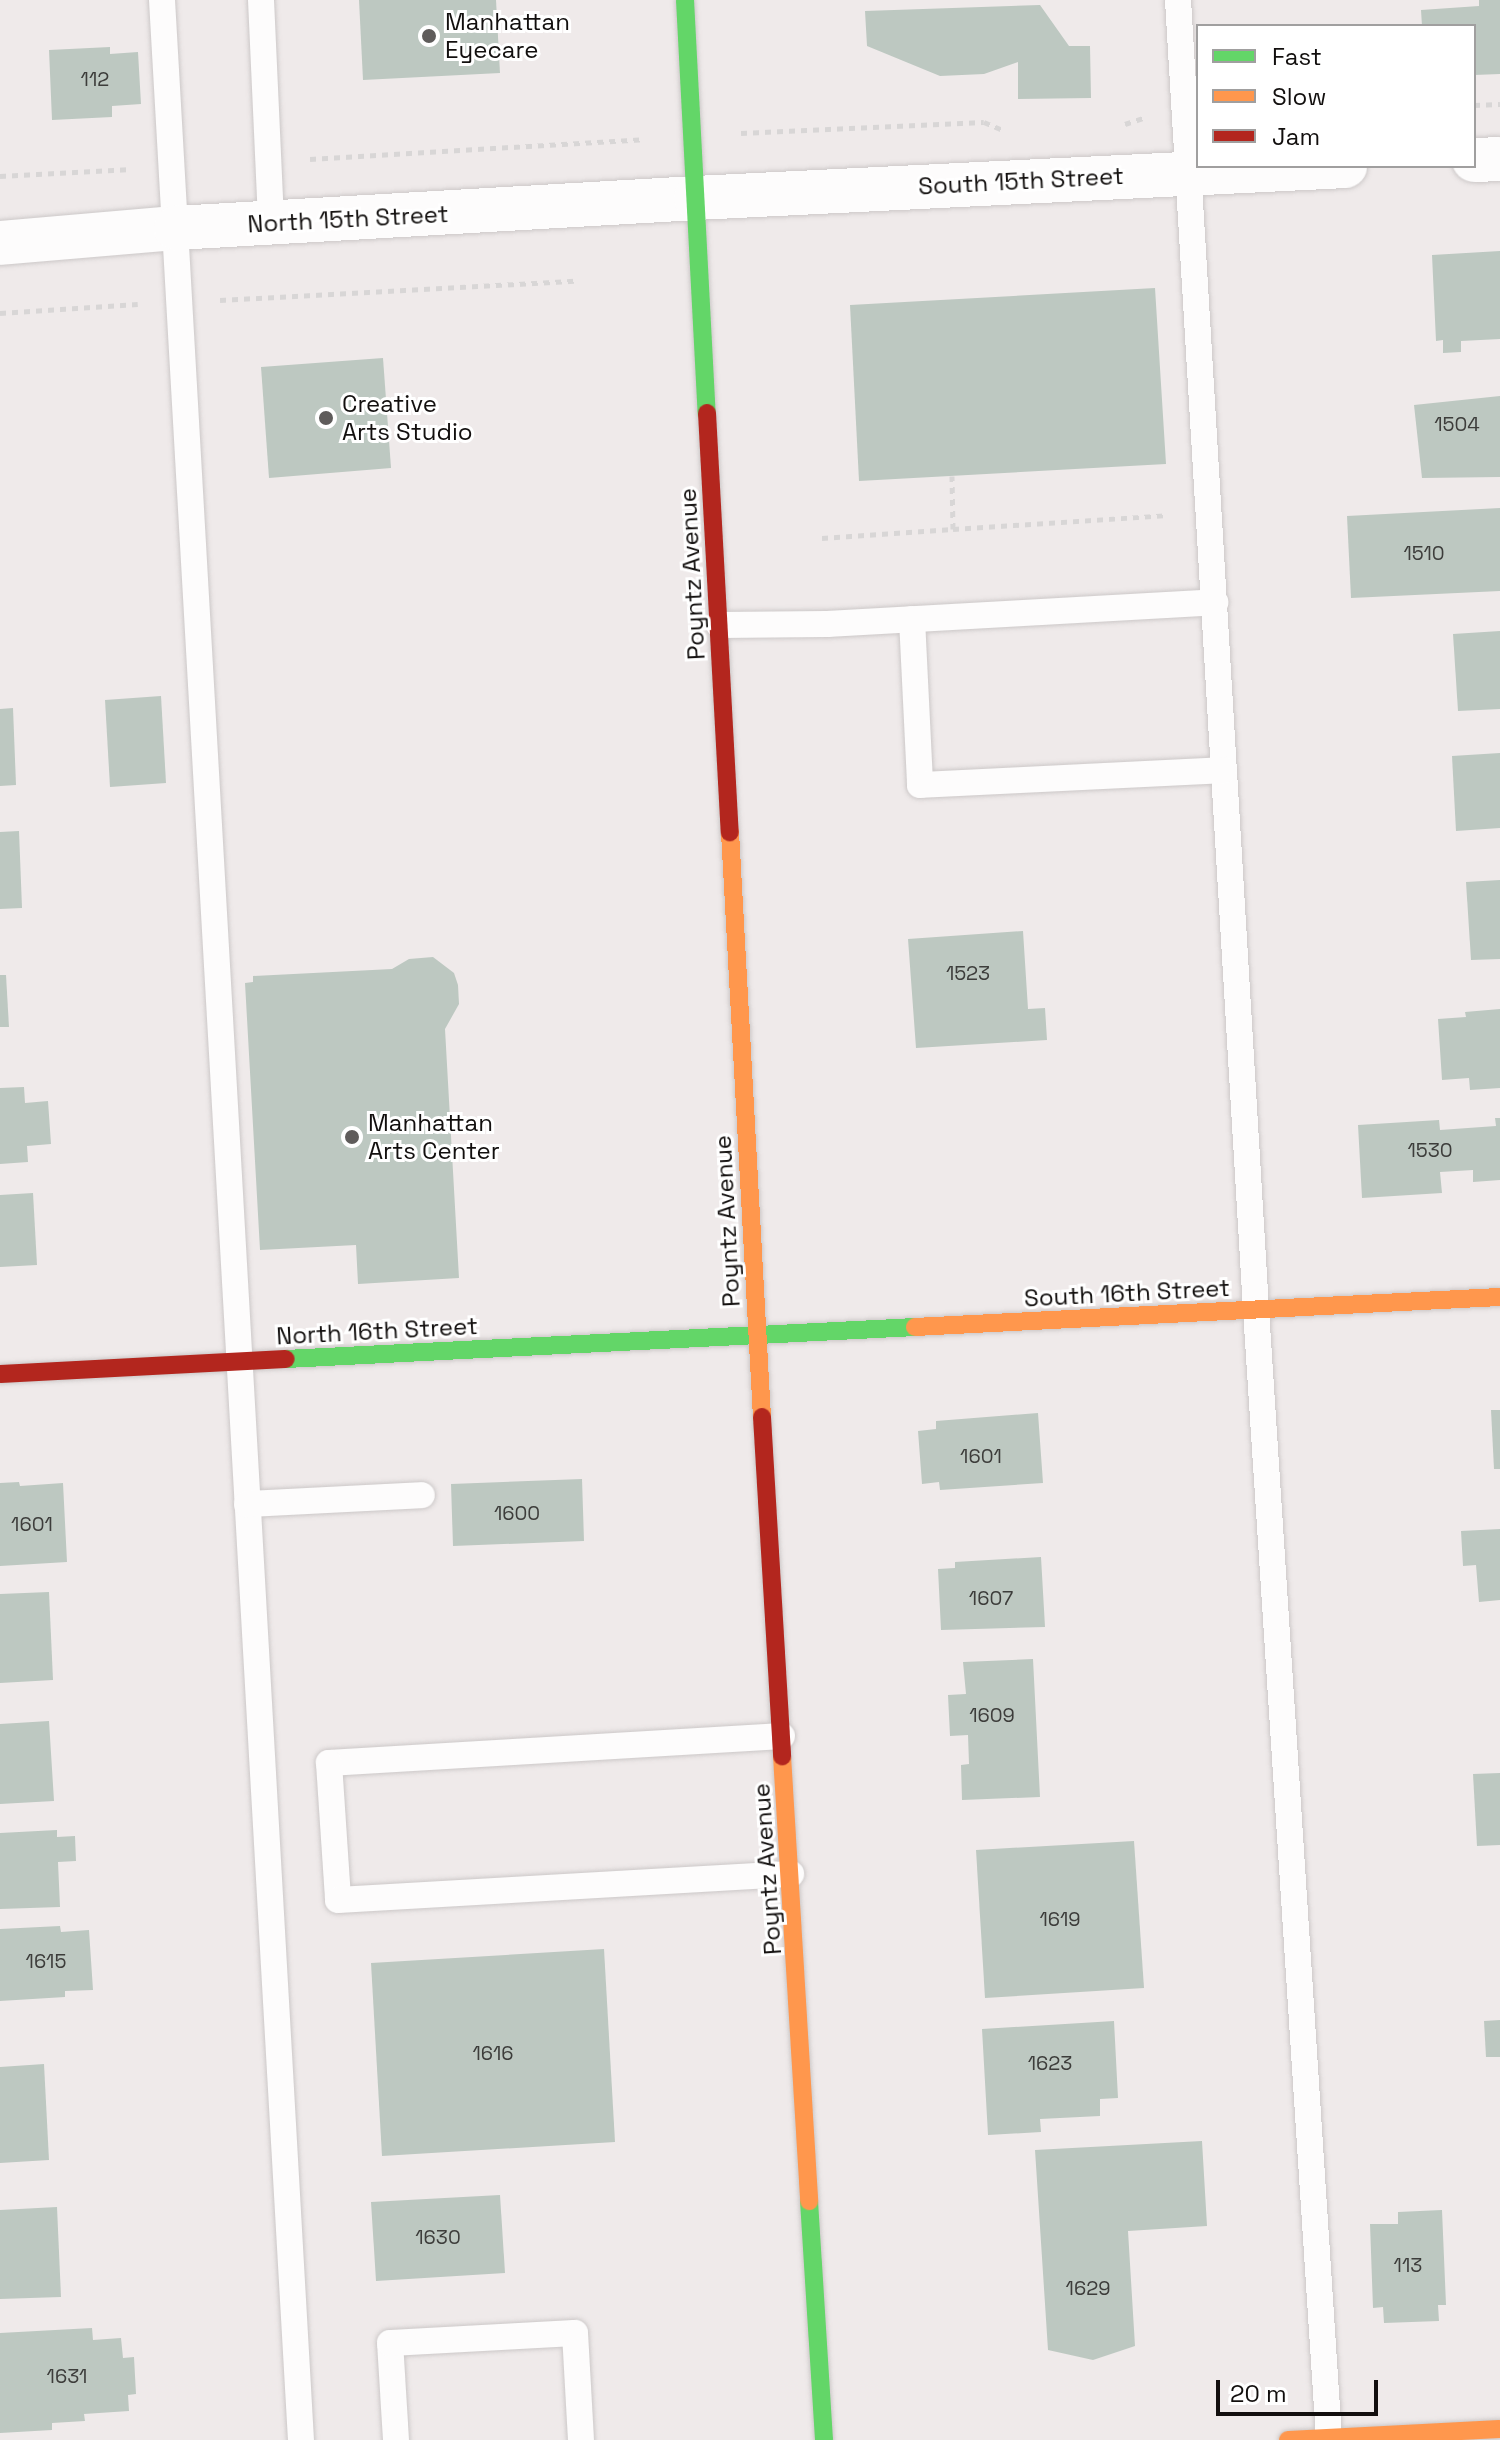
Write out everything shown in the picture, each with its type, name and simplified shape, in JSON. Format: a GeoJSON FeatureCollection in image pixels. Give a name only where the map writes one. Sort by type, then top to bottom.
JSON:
{"type":"FeatureCollection","features":[{"type":"Feature","properties":{"kind":"street","name":"Poyntz Avenue"},"geometry":{"type":"LineString","coordinates":[[685,0],[757,1337],[824,2440]]}},
{"type":"Feature","properties":{"kind":"street"},"geometry":{"type":"LineString","coordinates":[[1476,160],[1500,159]]}},
{"type":"Feature","properties":{"kind":"street","name":"South 15th Street"},"geometry":{"type":"LineString","coordinates":[[696,198],[1301,168]]}},
{"type":"Feature","properties":{"kind":"street","name":"North 15th Street"},"geometry":{"type":"LineString","coordinates":[[0,243],[176,228],[696,198]]}},
{"type":"Feature","properties":{"kind":"street","name":"South 16th Street"},"geometry":{"type":"LineString","coordinates":[[757,1337],[1500,1297]]}},
{"type":"Feature","properties":{"kind":"street","name":"North 16th Street"},"geometry":{"type":"LineString","coordinates":[[0,1374],[757,1337]]}},
{"type":"Feature","properties":{"kind":"street"},"geometry":{"type":"LineString","coordinates":[[1288,2440],[1500,2429]]}},
{"type":"Feature","properties":{"kind":"lane"},"geometry":{"type":"LineString","coordinates":[[162,0],[301,2440]]}},
{"type":"Feature","properties":{"kind":"lane"},"geometry":{"type":"LineString","coordinates":[[261,0],[271,223]]}},
{"type":"Feature","properties":{"kind":"lane"},"geometry":{"type":"LineString","coordinates":[[1178,0],[1256,1310],[1329,2439]]}},
{"type":"Feature","properties":{"kind":"lane"},"geometry":{"type":"LineString","coordinates":[[719,625],[912,619],[1215,602]]}},
{"type":"Feature","properties":{"kind":"lane"},"geometry":{"type":"LineString","coordinates":[[912,619],[920,785],[1224,770]]}},
{"type":"Feature","properties":{"kind":"lane"},"geometry":{"type":"LineString","coordinates":[[247,1504],[422,1495]]}},
{"type":"Feature","properties":{"kind":"lane"},"geometry":{"type":"LineString","coordinates":[[782,1736],[329,1763],[338,1900],[791,1874]]}},
{"type":"Feature","properties":{"kind":"lane"},"geometry":{"type":"LineString","coordinates":[[396,2440],[390,2343],[575,2333],[581,2440]]}},
{"type":"Feature","properties":{"kind":"path"},"geometry":{"type":"LineString","coordinates":[[1476,105],[1500,104]]}},
{"type":"Feature","properties":{"kind":"path"},"geometry":{"type":"LineString","coordinates":[[1112,129],[1158,113],[1185,108]]}},
{"type":"Feature","properties":{"kind":"path"},"geometry":{"type":"LineString","coordinates":[[269,161],[984,122],[1010,134]]}},
{"type":"Feature","properties":{"kind":"path"},"geometry":{"type":"LineString","coordinates":[[0,176],[172,166]]}},
{"type":"Feature","properties":{"kind":"path"},"geometry":{"type":"LineString","coordinates":[[0,313],[574,281]]}},
{"type":"Feature","properties":{"kind":"path"},"geometry":{"type":"LineString","coordinates":[[952,476],[953,529]]}},
{"type":"Feature","properties":{"kind":"path"},"geometry":{"type":"LineString","coordinates":[[822,538],[1210,512]]}},
{"type":"Feature","properties":{"kind":"building","name":"Manhattan Eyecare"},"geometry":{"type":"Polygon","coordinates":[[[359,0],[496,0],[500,73],[363,80],[359,0]]]}},
{"type":"Feature","properties":{"kind":"building"},"geometry":{"type":"Polygon","coordinates":[[[1479,0],[1500,0],[1500,74],[1476,75],[1476,24],[1422,24],[1421,10],[1479,6],[1479,0]]]}},
{"type":"Feature","properties":{"kind":"building"},"geometry":{"type":"Polygon","coordinates":[[[1040,5],[1069,46],[1090,46],[1091,98],[1018,99],[1018,62],[984,74],[940,76],[867,46],[865,11],[1040,5]]]}},
{"type":"Feature","properties":{"kind":"building"},"geometry":{"type":"Polygon","coordinates":[[[110,47],[110,54],[138,52],[141,104],[112,106],[112,117],[52,120],[49,50],[110,47]]]}},
{"type":"Feature","properties":{"kind":"building"},"geometry":{"type":"Polygon","coordinates":[[[1500,251],[1500,339],[1461,341],[1461,352],[1443,353],[1443,340],[1436,341],[1432,255],[1500,251]]]}},
{"type":"Feature","properties":{"kind":"building"},"geometry":{"type":"Polygon","coordinates":[[[1155,288],[1166,464],[859,481],[850,305],[1155,288]]]}},
{"type":"Feature","properties":{"kind":"building","name":"Creative Arts Studio"},"geometry":{"type":"Polygon","coordinates":[[[383,358],[391,468],[269,478],[261,367],[383,358]]]}},
{"type":"Feature","properties":{"kind":"building"},"geometry":{"type":"Polygon","coordinates":[[[1500,396],[1500,477],[1422,478],[1414,405],[1500,396]]]}},
{"type":"Feature","properties":{"kind":"building"},"geometry":{"type":"Polygon","coordinates":[[[1500,508],[1500,591],[1351,598],[1347,516],[1500,508]]]}},
{"type":"Feature","properties":{"kind":"building"},"geometry":{"type":"Polygon","coordinates":[[[1500,631],[1500,709],[1458,711],[1453,634],[1500,631]]]}},
{"type":"Feature","properties":{"kind":"building"},"geometry":{"type":"Polygon","coordinates":[[[161,696],[166,783],[110,787],[105,700],[161,696]]]}},
{"type":"Feature","properties":{"kind":"building"},"geometry":{"type":"Polygon","coordinates":[[[13,708],[16,785],[0,786],[0,709],[13,708]]]}},
{"type":"Feature","properties":{"kind":"building"},"geometry":{"type":"Polygon","coordinates":[[[1500,753],[1500,828],[1456,831],[1452,756],[1500,753]]]}},
{"type":"Feature","properties":{"kind":"building"},"geometry":{"type":"Polygon","coordinates":[[[19,831],[22,908],[0,909],[0,832],[19,831]]]}},
{"type":"Feature","properties":{"kind":"building"},"geometry":{"type":"Polygon","coordinates":[[[1500,880],[1500,959],[1471,960],[1466,882],[1500,880]]]}},
{"type":"Feature","properties":{"kind":"building"},"geometry":{"type":"Polygon","coordinates":[[[1023,931],[1028,1009],[1045,1008],[1047,1040],[916,1048],[908,939],[1023,931]]]}},
{"type":"Feature","properties":{"kind":"building","name":"Manhattan Arts Center"},"geometry":{"type":"Polygon","coordinates":[[[433,957],[454,973],[458,985],[459,1004],[445,1029],[459,1278],[358,1284],[356,1245],[260,1250],[245,983],[253,982],[253,976],[392,969],[409,959],[433,957]]]}},
{"type":"Feature","properties":{"kind":"building"},"geometry":{"type":"Polygon","coordinates":[[[0,975],[6,975],[9,1027],[0,1027],[0,975]]]}},
{"type":"Feature","properties":{"kind":"building"},"geometry":{"type":"Polygon","coordinates":[[[1500,1009],[1500,1088],[1470,1090],[1469,1078],[1442,1080],[1438,1019],[1466,1017],[1465,1012],[1500,1009]]]}},
{"type":"Feature","properties":{"kind":"building"},"geometry":{"type":"Polygon","coordinates":[[[24,1087],[25,1103],[48,1101],[51,1144],[27,1146],[28,1162],[0,1164],[0,1088],[24,1087]]]}},
{"type":"Feature","properties":{"kind":"building"},"geometry":{"type":"Polygon","coordinates":[[[1495,1118],[1500,1118],[1500,1180],[1473,1182],[1473,1170],[1440,1172],[1442,1193],[1362,1198],[1358,1125],[1439,1120],[1440,1130],[1496,1126],[1495,1118]]]}},
{"type":"Feature","properties":{"kind":"building"},"geometry":{"type":"Polygon","coordinates":[[[33,1193],[37,1265],[0,1267],[0,1195],[33,1193]]]}},
{"type":"Feature","properties":{"kind":"building"},"geometry":{"type":"Polygon","coordinates":[[[1491,1410],[1500,1410],[1500,1469],[1494,1469],[1491,1410]]]}},
{"type":"Feature","properties":{"kind":"building"},"geometry":{"type":"Polygon","coordinates":[[[1038,1413],[1043,1483],[940,1490],[939,1482],[922,1484],[918,1431],[936,1429],[936,1421],[1038,1413]]]}},
{"type":"Feature","properties":{"kind":"building"},"geometry":{"type":"Polygon","coordinates":[[[582,1479],[584,1541],[453,1546],[451,1484],[582,1479]]]}},
{"type":"Feature","properties":{"kind":"building"},"geometry":{"type":"Polygon","coordinates":[[[19,1482],[20,1486],[63,1483],[67,1562],[0,1566],[0,1483],[19,1482]]]}},
{"type":"Feature","properties":{"kind":"building"},"geometry":{"type":"Polygon","coordinates":[[[1500,1529],[1500,1600],[1479,1602],[1476,1565],[1463,1566],[1461,1531],[1500,1529]]]}},
{"type":"Feature","properties":{"kind":"building"},"geometry":{"type":"Polygon","coordinates":[[[1041,1557],[1045,1627],[941,1630],[938,1569],[955,1568],[955,1562],[1041,1557]]]}},
{"type":"Feature","properties":{"kind":"building"},"geometry":{"type":"Polygon","coordinates":[[[49,1592],[53,1680],[0,1683],[0,1594],[49,1592]]]}},
{"type":"Feature","properties":{"kind":"building"},"geometry":{"type":"Polygon","coordinates":[[[1033,1659],[1040,1797],[962,1800],[961,1765],[969,1764],[968,1735],[950,1736],[948,1695],[966,1694],[963,1662],[1033,1659]]]}},
{"type":"Feature","properties":{"kind":"building"},"geometry":{"type":"Polygon","coordinates":[[[49,1721],[54,1801],[0,1804],[0,1724],[49,1721]]]}},
{"type":"Feature","properties":{"kind":"building"},"geometry":{"type":"Polygon","coordinates":[[[1500,1773],[1500,1845],[1477,1846],[1473,1774],[1500,1773]]]}},
{"type":"Feature","properties":{"kind":"building"},"geometry":{"type":"Polygon","coordinates":[[[57,1830],[57,1837],[75,1836],[76,1861],[58,1862],[60,1907],[0,1909],[0,1833],[57,1830]]]}},
{"type":"Feature","properties":{"kind":"building"},"geometry":{"type":"Polygon","coordinates":[[[1134,1841],[1144,1988],[985,1998],[976,1850],[1134,1841]]]}},
{"type":"Feature","properties":{"kind":"building"},"geometry":{"type":"Polygon","coordinates":[[[60,1926],[61,1932],[89,1930],[93,1990],[65,1991],[65,1997],[0,2001],[0,1929],[60,1926]]]}},
{"type":"Feature","properties":{"kind":"building"},"geometry":{"type":"Polygon","coordinates":[[[604,1949],[615,2142],[382,2156],[371,1963],[604,1949]]]}},
{"type":"Feature","properties":{"kind":"building"},"geometry":{"type":"Polygon","coordinates":[[[1500,2020],[1500,2057],[1486,2057],[1484,2021],[1500,2020]]]}},
{"type":"Feature","properties":{"kind":"building"},"geometry":{"type":"Polygon","coordinates":[[[1114,2021],[1118,2098],[1100,2099],[1100,2116],[1040,2119],[1041,2132],[988,2135],[982,2029],[1114,2021]]]}},
{"type":"Feature","properties":{"kind":"building"},"geometry":{"type":"Polygon","coordinates":[[[44,2064],[49,2160],[0,2163],[0,2067],[44,2064]]]}},
{"type":"Feature","properties":{"kind":"building"},"geometry":{"type":"Polygon","coordinates":[[[1202,2141],[1207,2226],[1128,2231],[1135,2346],[1093,2360],[1048,2350],[1035,2150],[1202,2141]]]}},
{"type":"Feature","properties":{"kind":"building"},"geometry":{"type":"Polygon","coordinates":[[[500,2195],[505,2273],[376,2281],[371,2202],[500,2195]]]}},
{"type":"Feature","properties":{"kind":"building"},"geometry":{"type":"Polygon","coordinates":[[[57,2207],[61,2297],[0,2299],[0,2210],[57,2207]]]}},
{"type":"Feature","properties":{"kind":"building"},"geometry":{"type":"Polygon","coordinates":[[[1442,2210],[1446,2305],[1438,2305],[1439,2321],[1384,2323],[1383,2307],[1373,2308],[1370,2224],[1398,2224],[1398,2212],[1442,2210]]]}},
{"type":"Feature","properties":{"kind":"building"},"geometry":{"type":"Polygon","coordinates":[[[92,2328],[93,2340],[121,2338],[123,2358],[134,2357],[136,2394],[128,2395],[129,2411],[84,2414],[85,2421],[52,2423],[52,2430],[0,2433],[0,2333],[92,2328]]]}},
{"type":"Feature","properties":{"kind":"traffic: fast"},"geometry":{"type":"LineString","coordinates":[[685,0],[707,413]]}},
{"type":"Feature","properties":{"kind":"traffic: fast"},"geometry":{"type":"LineString","coordinates":[[286,1359],[915,1327]]}},
{"type":"Feature","properties":{"kind":"traffic: fast"},"geometry":{"type":"LineString","coordinates":[[809,2201],[824,2440]]}},
{"type":"Feature","properties":{"kind":"traffic: slow"},"geometry":{"type":"LineString","coordinates":[[730,832],[762,1417]]}},
{"type":"Feature","properties":{"kind":"traffic: slow"},"geometry":{"type":"LineString","coordinates":[[915,1327],[1500,1297]]}},
{"type":"Feature","properties":{"kind":"traffic: slow"},"geometry":{"type":"LineString","coordinates":[[782,1756],[809,2201]]}},
{"type":"Feature","properties":{"kind":"traffic: slow"},"geometry":{"type":"LineString","coordinates":[[1288,2440],[1500,2429]]}},
{"type":"Feature","properties":{"kind":"traffic: jam"},"geometry":{"type":"LineString","coordinates":[[707,413],[730,832]]}},
{"type":"Feature","properties":{"kind":"traffic: jam"},"geometry":{"type":"LineString","coordinates":[[0,1374],[286,1359]]}},
{"type":"Feature","properties":{"kind":"traffic: jam"},"geometry":{"type":"LineString","coordinates":[[762,1417],[782,1756]]}},
{"type":"Feature","properties":{"kind":"place","name":"Manhattan Eyecare"},"geometry":{"type":"Point","coordinates":[429,36]}},
{"type":"Feature","properties":{"kind":"place","name":"Creative Arts Studio"},"geometry":{"type":"Point","coordinates":[326,418]}},
{"type":"Feature","properties":{"kind":"place","name":"Manhattan Arts Center"},"geometry":{"type":"Point","coordinates":[352,1137]}}]}
